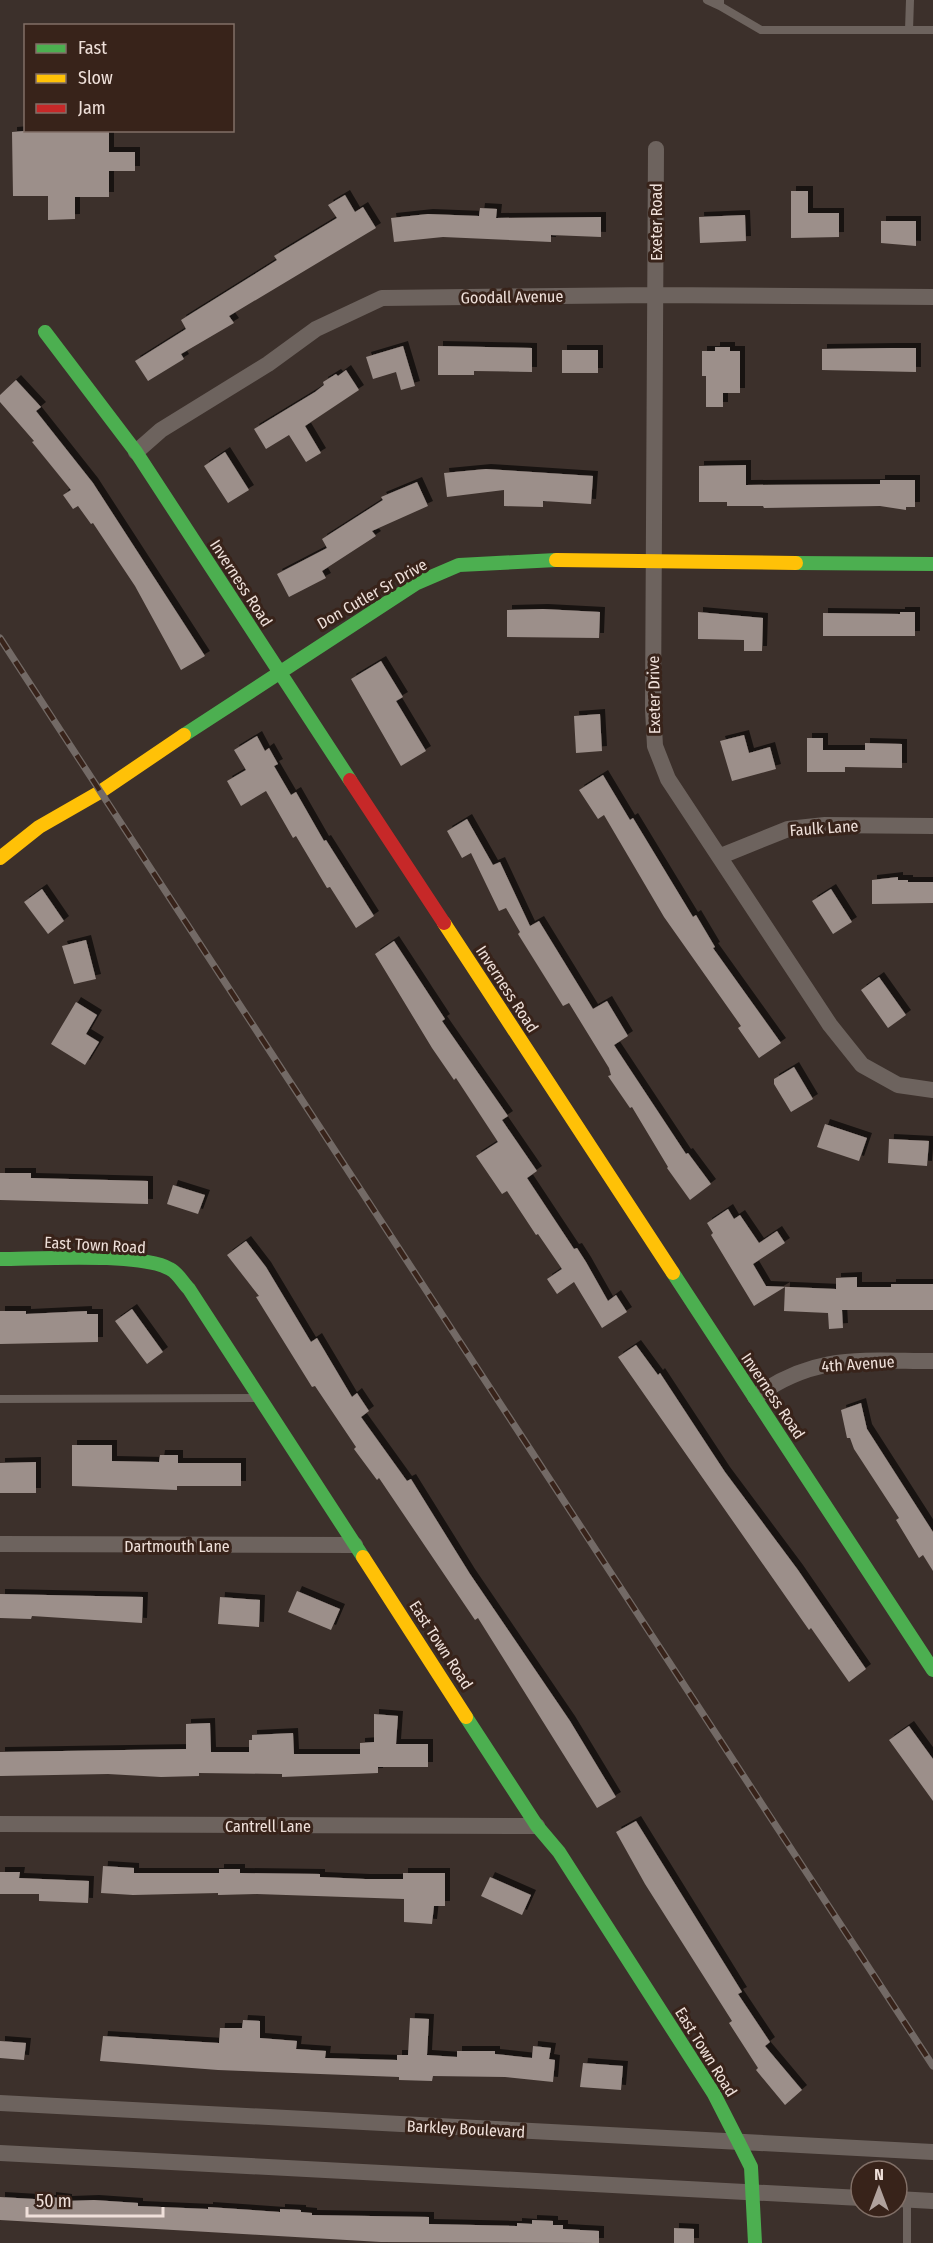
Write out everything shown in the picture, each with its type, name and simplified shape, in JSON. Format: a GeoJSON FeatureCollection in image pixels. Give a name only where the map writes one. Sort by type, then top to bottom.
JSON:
{"type":"FeatureCollection","features":[{"type":"Feature","properties":{"kind":"street","name":"Exeter Road"},"geometry":{"type":"LineString","coordinates":[[656,149],[657,295]]}},
{"type":"Feature","properties":{"kind":"street","name":"Goodall Avenue"},"geometry":{"type":"LineString","coordinates":[[136,452],[162,430],[268,364],[316,329],[382,298],[657,295],[933,297]]}},
{"type":"Feature","properties":{"kind":"street","name":"Exeter Drive"},"geometry":{"type":"LineString","coordinates":[[657,295],[653,562],[655,746],[668,779],[721,856],[830,1025],[862,1065],[898,1085],[933,1090]]}},
{"type":"Feature","properties":{"kind":"street","name":"Inverness Road"},"geometry":{"type":"LineString","coordinates":[[45,332],[136,452],[933,1670]]}},
{"type":"Feature","properties":{"kind":"street","name":"Don Cutler Sr Drive"},"geometry":{"type":"LineString","coordinates":[[0,858],[39,827],[100,792],[278,671],[417,583],[459,566],[540,560],[933,564]]}},
{"type":"Feature","properties":{"kind":"street","name":"Faulk Lane"},"geometry":{"type":"LineString","coordinates":[[721,856],[788,829],[846,825],[933,826]]}},
{"type":"Feature","properties":{"kind":"street","name":"East Town Road"},"geometry":{"type":"LineString","coordinates":[[0,1259],[118,1260],[169,1269],[189,1289],[537,1826],[559,1852],[714,2094],[751,2168],[754,2243]]}},
{"type":"Feature","properties":{"kind":"street","name":"4th Avenue"},"geometry":{"type":"LineString","coordinates":[[755,1397],[793,1373],[823,1364],[853,1361],[933,1360]]}},
{"type":"Feature","properties":{"kind":"street","name":"Dartmouth Lane"},"geometry":{"type":"LineString","coordinates":[[0,1544],[355,1545]]}},
{"type":"Feature","properties":{"kind":"street","name":"Cantrell Lane"},"geometry":{"type":"LineString","coordinates":[[0,1824],[537,1826]]}},
{"type":"Feature","properties":{"kind":"street","name":"Barkley Boulevard"},"geometry":{"type":"LineString","coordinates":[[0,2103],[933,2152]]}},
{"type":"Feature","properties":{"kind":"street"},"geometry":{"type":"LineString","coordinates":[[0,2153],[849,2198]]}},
{"type":"Feature","properties":{"kind":"street"},"geometry":{"type":"LineString","coordinates":[[909,2200],[933,2201]]}},
{"type":"Feature","properties":{"kind":"lane"},"geometry":{"type":"LineString","coordinates":[[707,0],[720,3],[761,30],[933,30]]}},
{"type":"Feature","properties":{"kind":"lane"},"geometry":{"type":"LineString","coordinates":[[909,30],[910,0]]}},
{"type":"Feature","properties":{"kind":"lane"},"geometry":{"type":"LineString","coordinates":[[0,1399],[260,1398]]}},
{"type":"Feature","properties":{"kind":"lane"},"geometry":{"type":"LineString","coordinates":[[904,2219],[907,2243]]}},
{"type":"Feature","properties":{"kind":"building"},"geometry":{"type":"Polygon","coordinates":[[[12,132],[109,132],[109,152],[135,152],[135,171],[109,171],[109,197],[75,197],[75,219],[48,220],[48,196],[13,196],[12,132]]]}},
{"type":"Feature","properties":{"kind":"building"},"geometry":{"type":"Polygon","coordinates":[[[791,191],[808,191],[808,213],[839,213],[839,237],[791,238],[791,191]]]}},
{"type":"Feature","properties":{"kind":"building"},"geometry":{"type":"Polygon","coordinates":[[[345,195],[355,212],[363,207],[376,228],[229,316],[234,323],[181,354],[184,359],[148,381],[135,361],[186,329],[181,320],[277,260],[274,256],[337,218],[328,205],[345,195]]]}},
{"type":"Feature","properties":{"kind":"building"},"geometry":{"type":"Polygon","coordinates":[[[480,208],[497,209],[496,218],[601,217],[601,237],[551,235],[551,242],[443,237],[394,242],[391,218],[428,214],[479,216],[480,208]]]}},
{"type":"Feature","properties":{"kind":"building"},"geometry":{"type":"Polygon","coordinates":[[[745,215],[746,241],[700,243],[699,217],[745,215]]]}},
{"type":"Feature","properties":{"kind":"building"},"geometry":{"type":"Polygon","coordinates":[[[881,221],[916,221],[916,246],[881,243],[881,221]]]}},
{"type":"Feature","properties":{"kind":"building"},"geometry":{"type":"Polygon","coordinates":[[[403,346],[415,386],[401,390],[396,372],[373,379],[366,357],[403,346]]]}},
{"type":"Feature","properties":{"kind":"building"},"geometry":{"type":"Polygon","coordinates":[[[438,346],[532,348],[532,372],[474,371],[474,375],[438,375],[438,346]]]}},
{"type":"Feature","properties":{"kind":"building"},"geometry":{"type":"Polygon","coordinates":[[[715,347],[730,347],[730,351],[740,351],[740,393],[723,393],[723,407],[706,407],[706,376],[702,376],[702,351],[715,351],[715,347]]]}},
{"type":"Feature","properties":{"kind":"building"},"geometry":{"type":"Polygon","coordinates":[[[916,348],[916,372],[822,370],[822,349],[916,348]]]}},
{"type":"Feature","properties":{"kind":"building"},"geometry":{"type":"Polygon","coordinates":[[[562,350],[598,350],[598,373],[562,373],[562,350]]]}},
{"type":"Feature","properties":{"kind":"building"},"geometry":{"type":"Polygon","coordinates":[[[346,370],[359,390],[305,426],[321,453],[306,462],[289,435],[266,449],[254,429],[315,392],[324,385],[323,382],[346,370]]]}},
{"type":"Feature","properties":{"kind":"building"},"geometry":{"type":"Polygon","coordinates":[[[16,380],[41,407],[36,411],[93,483],[205,656],[181,670],[135,586],[93,523],[91,524],[78,506],[73,509],[63,495],[71,490],[32,442],[34,441],[0,402],[0,395],[16,380]]]}},
{"type":"Feature","properties":{"kind":"building"},"geometry":{"type":"Polygon","coordinates":[[[225,452],[249,490],[228,503],[204,466],[225,452]]]}},
{"type":"Feature","properties":{"kind":"building"},"geometry":{"type":"Polygon","coordinates":[[[746,465],[746,485],[880,484],[880,480],[915,480],[915,507],[906,507],[906,510],[880,506],[764,508],[763,506],[727,506],[727,502],[699,502],[699,466],[746,465]]]}},
{"type":"Feature","properties":{"kind":"building"},"geometry":{"type":"Polygon","coordinates":[[[486,469],[593,476],[591,504],[543,501],[543,507],[504,506],[504,490],[447,497],[444,473],[486,469]]]}},
{"type":"Feature","properties":{"kind":"building"},"geometry":{"type":"Polygon","coordinates":[[[417,482],[428,506],[372,531],[376,536],[322,571],[326,578],[289,597],[277,574],[327,548],[322,539],[383,500],[381,497],[417,482]]]}},
{"type":"Feature","properties":{"kind":"building"},"geometry":{"type":"Polygon","coordinates":[[[507,610],[600,612],[599,638],[507,637],[507,610]]]}},
{"type":"Feature","properties":{"kind":"building"},"geometry":{"type":"Polygon","coordinates":[[[698,612],[763,618],[762,651],[744,651],[744,640],[698,639],[698,612]]]}},
{"type":"Feature","properties":{"kind":"building"},"geometry":{"type":"Polygon","coordinates":[[[900,612],[915,612],[915,636],[823,636],[823,613],[900,614],[900,612]]]}},
{"type":"Feature","properties":{"kind":"building"},"geometry":{"type":"Polygon","coordinates":[[[381,661],[403,697],[396,701],[426,751],[401,766],[351,679],[381,661]]]}},
{"type":"Feature","properties":{"kind":"building"},"geometry":{"type":"Polygon","coordinates":[[[600,714],[602,751],[576,753],[574,716],[600,714]]]}},
{"type":"Feature","properties":{"kind":"building"},"geometry":{"type":"Polygon","coordinates":[[[744,735],[749,753],[770,747],[776,769],[732,781],[720,741],[744,735]]]}},
{"type":"Feature","properties":{"kind":"building"},"geometry":{"type":"Polygon","coordinates":[[[257,736],[265,751],[269,748],[278,764],[274,766],[291,795],[296,792],[324,841],[326,840],[374,916],[356,928],[330,887],[327,888],[296,836],[293,838],[266,791],[241,806],[227,781],[246,770],[234,750],[257,736]]]}},
{"type":"Feature","properties":{"kind":"building"},"geometry":{"type":"Polygon","coordinates":[[[807,738],[823,738],[823,750],[865,750],[865,743],[902,744],[902,768],[845,767],[845,772],[807,772],[807,738]]]}},
{"type":"Feature","properties":{"kind":"building"},"geometry":{"type":"Polygon","coordinates":[[[603,775],[630,820],[633,818],[693,917],[696,915],[715,947],[713,948],[781,1043],[759,1058],[738,1028],[741,1026],[664,917],[604,815],[598,819],[579,790],[603,775]]]}},
{"type":"Feature","properties":{"kind":"building"},"geometry":{"type":"Polygon","coordinates":[[[467,819],[493,865],[500,862],[530,926],[539,921],[593,1009],[607,1001],[628,1036],[614,1045],[686,1154],[688,1153],[711,1184],[690,1200],[667,1168],[632,1107],[630,1108],[608,1076],[611,1075],[609,1068],[569,1003],[563,1006],[518,934],[520,932],[506,908],[499,911],[471,853],[462,858],[447,831],[467,819]]]}},
{"type":"Feature","properties":{"kind":"building"},"geometry":{"type":"Polygon","coordinates":[[[898,877],[898,880],[908,880],[908,882],[933,882],[933,903],[872,904],[872,880],[898,877]]]}},
{"type":"Feature","properties":{"kind":"building"},"geometry":{"type":"Polygon","coordinates":[[[42,889],[64,921],[48,934],[24,902],[42,889]]]}},
{"type":"Feature","properties":{"kind":"building"},"geometry":{"type":"Polygon","coordinates":[[[831,889],[852,922],[833,934],[812,901],[831,889]]]}},
{"type":"Feature","properties":{"kind":"building"},"geometry":{"type":"Polygon","coordinates":[[[86,940],[96,979],[74,984],[62,946],[86,940]]]}},
{"type":"Feature","properties":{"kind":"building"},"geometry":{"type":"Polygon","coordinates":[[[394,941],[445,1019],[442,1021],[508,1116],[502,1120],[537,1171],[527,1178],[574,1249],[577,1248],[608,1301],[616,1295],[627,1312],[602,1328],[574,1282],[557,1294],[547,1279],[562,1269],[507,1191],[502,1194],[476,1156],[498,1142],[456,1078],[454,1080],[432,1048],[375,954],[394,941]]]}},
{"type":"Feature","properties":{"kind":"building"},"geometry":{"type":"Polygon","coordinates":[[[879,977],[906,1015],[888,1028],[861,990],[879,977]]]}},
{"type":"Feature","properties":{"kind":"building"},"geometry":{"type":"Polygon","coordinates":[[[76,1002],[97,1015],[86,1034],[99,1042],[85,1065],[51,1044],[76,1002]]]}},
{"type":"Feature","properties":{"kind":"building"},"geometry":{"type":"Polygon","coordinates":[[[794,1067],[813,1099],[791,1112],[774,1084],[774,1079],[794,1067]]]}},
{"type":"Feature","properties":{"kind":"building"},"geometry":{"type":"Polygon","coordinates":[[[825,1124],[867,1138],[859,1161],[817,1147],[825,1124]]]}},
{"type":"Feature","properties":{"kind":"building"},"geometry":{"type":"Polygon","coordinates":[[[889,1139],[929,1141],[927,1166],[888,1163],[889,1139]]]}},
{"type":"Feature","properties":{"kind":"building"},"geometry":{"type":"Polygon","coordinates":[[[0,1173],[31,1173],[31,1178],[148,1181],[148,1204],[0,1200],[0,1173]]]}},
{"type":"Feature","properties":{"kind":"building"},"geometry":{"type":"Polygon","coordinates":[[[173,1185],[205,1195],[198,1214],[167,1204],[173,1185]]]}},
{"type":"Feature","properties":{"kind":"building"},"geometry":{"type":"Polygon","coordinates":[[[728,1209],[734,1219],[740,1215],[759,1243],[777,1231],[785,1243],[753,1264],[766,1286],[836,1289],[836,1278],[857,1277],[857,1287],[933,1284],[933,1310],[842,1310],[843,1328],[829,1329],[828,1313],[784,1311],[785,1287],[754,1306],[711,1235],[713,1233],[707,1223],[728,1209]]]}},
{"type":"Feature","properties":{"kind":"building"},"geometry":{"type":"Polygon","coordinates":[[[246,1241],[266,1267],[311,1342],[317,1338],[352,1397],[357,1393],[369,1411],[361,1417],[407,1481],[411,1479],[470,1574],[570,1721],[616,1797],[597,1808],[478,1618],[475,1620],[379,1478],[377,1480],[354,1449],[356,1447],[315,1386],[312,1387],[256,1297],[259,1296],[227,1255],[246,1241]]]}},
{"type":"Feature","properties":{"kind":"building"},"geometry":{"type":"Polygon","coordinates":[[[132,1309],[163,1352],[147,1364],[115,1321],[132,1309]]]}},
{"type":"Feature","properties":{"kind":"building"},"geometry":{"type":"Polygon","coordinates":[[[0,1311],[26,1311],[26,1314],[87,1311],[87,1314],[98,1314],[98,1342],[0,1344],[0,1311]]]}},
{"type":"Feature","properties":{"kind":"building"},"geometry":{"type":"Polygon","coordinates":[[[636,1345],[658,1375],[660,1373],[725,1472],[798,1570],[866,1669],[849,1682],[811,1628],[809,1630],[618,1357],[636,1345]]]}},
{"type":"Feature","properties":{"kind":"building"},"geometry":{"type":"Polygon","coordinates":[[[861,1403],[867,1429],[933,1532],[933,1571],[923,1555],[919,1558],[896,1520],[899,1518],[854,1449],[850,1438],[847,1438],[841,1410],[861,1403]]]}},
{"type":"Feature","properties":{"kind":"building"},"geometry":{"type":"Polygon","coordinates":[[[72,1445],[112,1445],[112,1461],[159,1462],[160,1455],[178,1455],[178,1463],[241,1463],[241,1486],[177,1486],[177,1490],[72,1486],[72,1445]]]}},
{"type":"Feature","properties":{"kind":"building"},"geometry":{"type":"Polygon","coordinates":[[[36,1462],[36,1493],[0,1493],[0,1463],[36,1462]]]}},
{"type":"Feature","properties":{"kind":"building"},"geometry":{"type":"Polygon","coordinates":[[[297,1591],[340,1609],[331,1630],[288,1612],[297,1591]]]}},
{"type":"Feature","properties":{"kind":"building"},"geometry":{"type":"Polygon","coordinates":[[[0,1594],[143,1597],[142,1623],[32,1616],[31,1619],[0,1618],[0,1594]]]}},
{"type":"Feature","properties":{"kind":"building"},"geometry":{"type":"Polygon","coordinates":[[[220,1597],[260,1600],[259,1627],[218,1624],[220,1597]]]}},
{"type":"Feature","properties":{"kind":"building"},"geometry":{"type":"Polygon","coordinates":[[[374,1714],[398,1716],[396,1744],[428,1744],[428,1767],[378,1767],[378,1773],[282,1777],[282,1774],[199,1773],[199,1776],[161,1777],[108,1774],[0,1776],[0,1752],[186,1749],[186,1724],[210,1723],[211,1752],[249,1752],[249,1740],[252,1740],[252,1735],[293,1733],[294,1754],[360,1754],[360,1743],[374,1742],[374,1714]]]}},
{"type":"Feature","properties":{"kind":"building"},"geometry":{"type":"Polygon","coordinates":[[[909,1726],[933,1759],[933,1801],[889,1740],[909,1726]]]}},
{"type":"Feature","properties":{"kind":"building"},"geometry":{"type":"Polygon","coordinates":[[[636,1821],[742,1992],[738,1994],[770,2042],[765,2046],[802,2090],[785,2105],[756,2070],[758,2068],[729,2023],[732,2021],[645,1884],[616,1832],[636,1821]]]}},
{"type":"Feature","properties":{"kind":"building"},"geometry":{"type":"Polygon","coordinates":[[[103,1866],[134,1868],[134,1873],[219,1873],[219,1869],[240,1869],[240,1873],[320,1874],[320,1877],[365,1879],[403,1879],[403,1873],[445,1873],[445,1906],[434,1906],[432,1924],[404,1922],[404,1899],[257,1894],[218,1895],[218,1893],[133,1895],[101,1893],[103,1866]]]}},
{"type":"Feature","properties":{"kind":"building"},"geometry":{"type":"Polygon","coordinates":[[[0,1872],[20,1872],[19,1878],[89,1881],[88,1903],[39,1901],[39,1894],[0,1894],[0,1872]]]}},
{"type":"Feature","properties":{"kind":"building"},"geometry":{"type":"Polygon","coordinates":[[[490,1877],[531,1895],[522,1915],[481,1896],[490,1877]]]}},
{"type":"Feature","properties":{"kind":"building"},"geometry":{"type":"Polygon","coordinates":[[[410,2018],[429,2019],[427,2055],[457,2057],[457,2051],[495,2051],[495,2054],[532,2058],[533,2046],[551,2048],[549,2059],[555,2060],[553,2082],[505,2077],[433,2076],[432,2081],[399,2080],[399,2077],[218,2070],[100,2061],[103,2036],[219,2043],[220,2028],[242,2028],[243,2020],[260,2021],[260,2038],[297,2041],[296,2049],[326,2051],[325,2058],[397,2060],[397,2055],[408,2055],[410,2018]]]}},
{"type":"Feature","properties":{"kind":"building"},"geometry":{"type":"Polygon","coordinates":[[[0,2041],[26,2043],[24,2060],[0,2058],[0,2041]]]}},
{"type":"Feature","properties":{"kind":"building"},"geometry":{"type":"Polygon","coordinates":[[[583,2063],[623,2066],[621,2090],[580,2087],[583,2063]]]}},
{"type":"Feature","properties":{"kind":"building"},"geometry":{"type":"Polygon","coordinates":[[[0,2197],[51,2200],[51,2197],[67,2199],[67,2201],[138,2203],[138,2206],[208,2209],[208,2207],[280,2212],[280,2209],[301,2210],[301,2212],[312,2213],[312,2215],[429,2217],[429,2224],[517,2226],[517,2223],[532,2224],[532,2220],[553,2221],[553,2225],[563,2225],[563,2229],[599,2231],[599,2243],[381,2242],[0,2220],[0,2197]]]}},
{"type":"Feature","properties":{"kind":"building"},"geometry":{"type":"Polygon","coordinates":[[[674,2228],[694,2229],[694,2243],[674,2243],[674,2228]]]}},
{"type":"Feature","properties":{"kind":"railway"},"geometry":{"type":"LineString","coordinates":[[0,638],[933,2066]]}},
{"type":"Feature","properties":{"kind":"traffic: fast"},"geometry":{"type":"LineString","coordinates":[[45,332],[136,452],[350,780]]}},
{"type":"Feature","properties":{"kind":"traffic: fast"},"geometry":{"type":"LineString","coordinates":[[184,735],[417,583],[459,565],[556,560]]}},
{"type":"Feature","properties":{"kind":"traffic: fast"},"geometry":{"type":"LineString","coordinates":[[796,563],[933,564]]}},
{"type":"Feature","properties":{"kind":"traffic: fast"},"geometry":{"type":"LineString","coordinates":[[0,1259],[113,1258],[156,1264],[173,1271],[189,1289],[363,1557]]}},
{"type":"Feature","properties":{"kind":"traffic: fast"},"geometry":{"type":"LineString","coordinates":[[673,1273],[933,1670]]}},
{"type":"Feature","properties":{"kind":"traffic: fast"},"geometry":{"type":"LineString","coordinates":[[466,1717],[537,1826],[559,1852],[714,2094],[751,2167],[755,2243]]}},
{"type":"Feature","properties":{"kind":"traffic: slow"},"geometry":{"type":"LineString","coordinates":[[556,560],[796,563]]}},
{"type":"Feature","properties":{"kind":"traffic: slow"},"geometry":{"type":"LineString","coordinates":[[0,858],[39,827],[100,792],[184,735]]}},
{"type":"Feature","properties":{"kind":"traffic: slow"},"geometry":{"type":"LineString","coordinates":[[444,923],[673,1273]]}},
{"type":"Feature","properties":{"kind":"traffic: slow"},"geometry":{"type":"LineString","coordinates":[[363,1557],[466,1717]]}},
{"type":"Feature","properties":{"kind":"traffic: jam"},"geometry":{"type":"LineString","coordinates":[[350,780],[444,923]]}}]}
